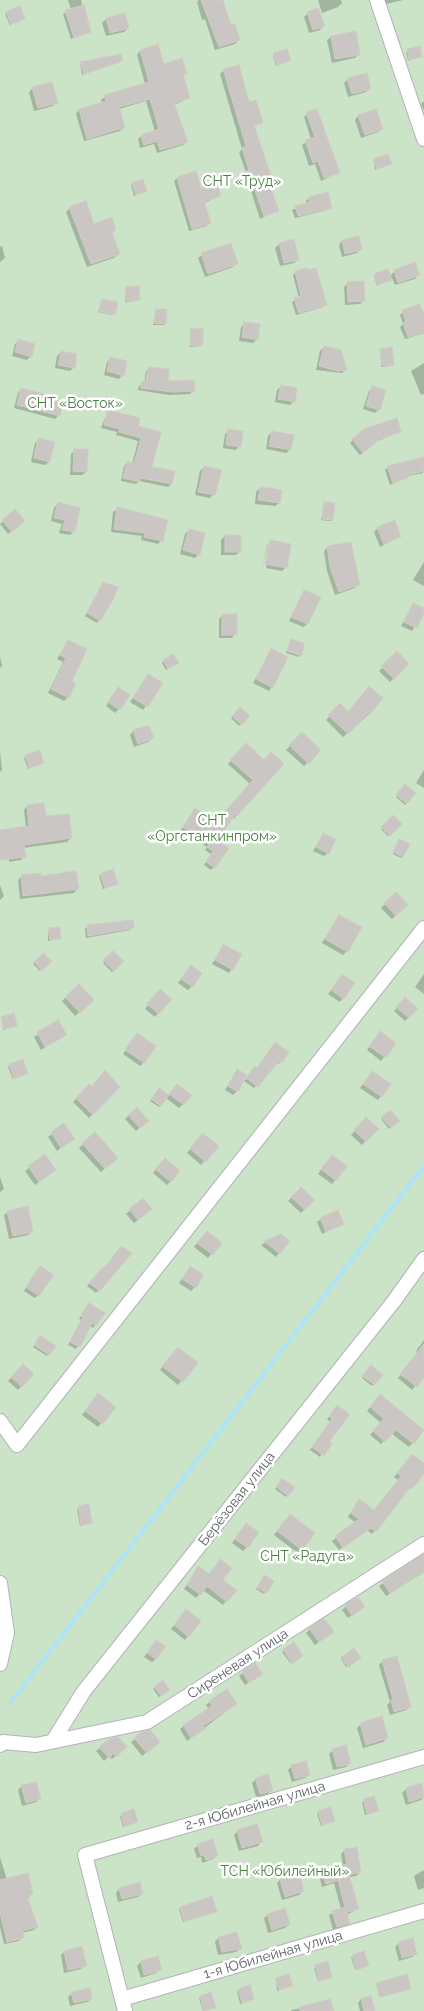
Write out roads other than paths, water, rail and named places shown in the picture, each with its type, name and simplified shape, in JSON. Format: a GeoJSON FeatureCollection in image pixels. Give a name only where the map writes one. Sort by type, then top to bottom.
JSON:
{"type":"FeatureCollection","features":[{"type":"Feature","properties":{"kind":"street"},"geometry":{"type":"LineString","coordinates":[[377,0],[424,139]]}},
{"type":"Feature","properties":{"kind":"street"},"geometry":{"type":"LineString","coordinates":[[0,1421],[17,1445],[424,928]]}},
{"type":"Feature","properties":{"kind":"street","name":"Берёзовая улица"},"geometry":{"type":"LineString","coordinates":[[53,1741],[84,1691],[394,1301],[424,1259]]}},
{"type":"Feature","properties":{"kind":"street","name":"Сиреневая улица"},"geometry":{"type":"LineString","coordinates":[[1,1742],[36,1745],[148,1722],[424,1544]]}},
{"type":"Feature","properties":{"kind":"street"},"geometry":{"type":"LineString","coordinates":[[0,1583],[7,1633],[0,1664]]}},
{"type":"Feature","properties":{"kind":"street","name":"2-я Юбилейная улица"},"geometry":{"type":"LineString","coordinates":[[124,2005],[85,1855],[424,1757]]}},
{"type":"Feature","properties":{"kind":"street","name":"1-я Юбилейная улица"},"geometry":{"type":"LineString","coordinates":[[124,2005],[424,1911]]}},
{"type":"Feature","properties":{"kind":"waterway"},"geometry":{"type":"LineString","coordinates":[[11,1702],[424,1166]]}},
{"type":"Feature","properties":{"kind":"park label","name":"СНТ «Труд»"},"geometry":{"type":"Point","coordinates":[242,182]}},
{"type":"Feature","properties":{"kind":"park label","name":"СНТ «Восток»"},"geometry":{"type":"Point","coordinates":[75,404]}},
{"type":"Feature","properties":{"kind":"park label","name":"СНТ «Оргстанкинпром»"},"geometry":{"type":"Point","coordinates":[212,830]}},
{"type":"Feature","properties":{"kind":"park label","name":"СНТ «Радуга»"},"geometry":{"type":"Point","coordinates":[307,1557]}},
{"type":"Feature","properties":{"kind":"park label","name":"ТСН «Юбилейный»"},"geometry":{"type":"Point","coordinates":[285,1872]}}]}
